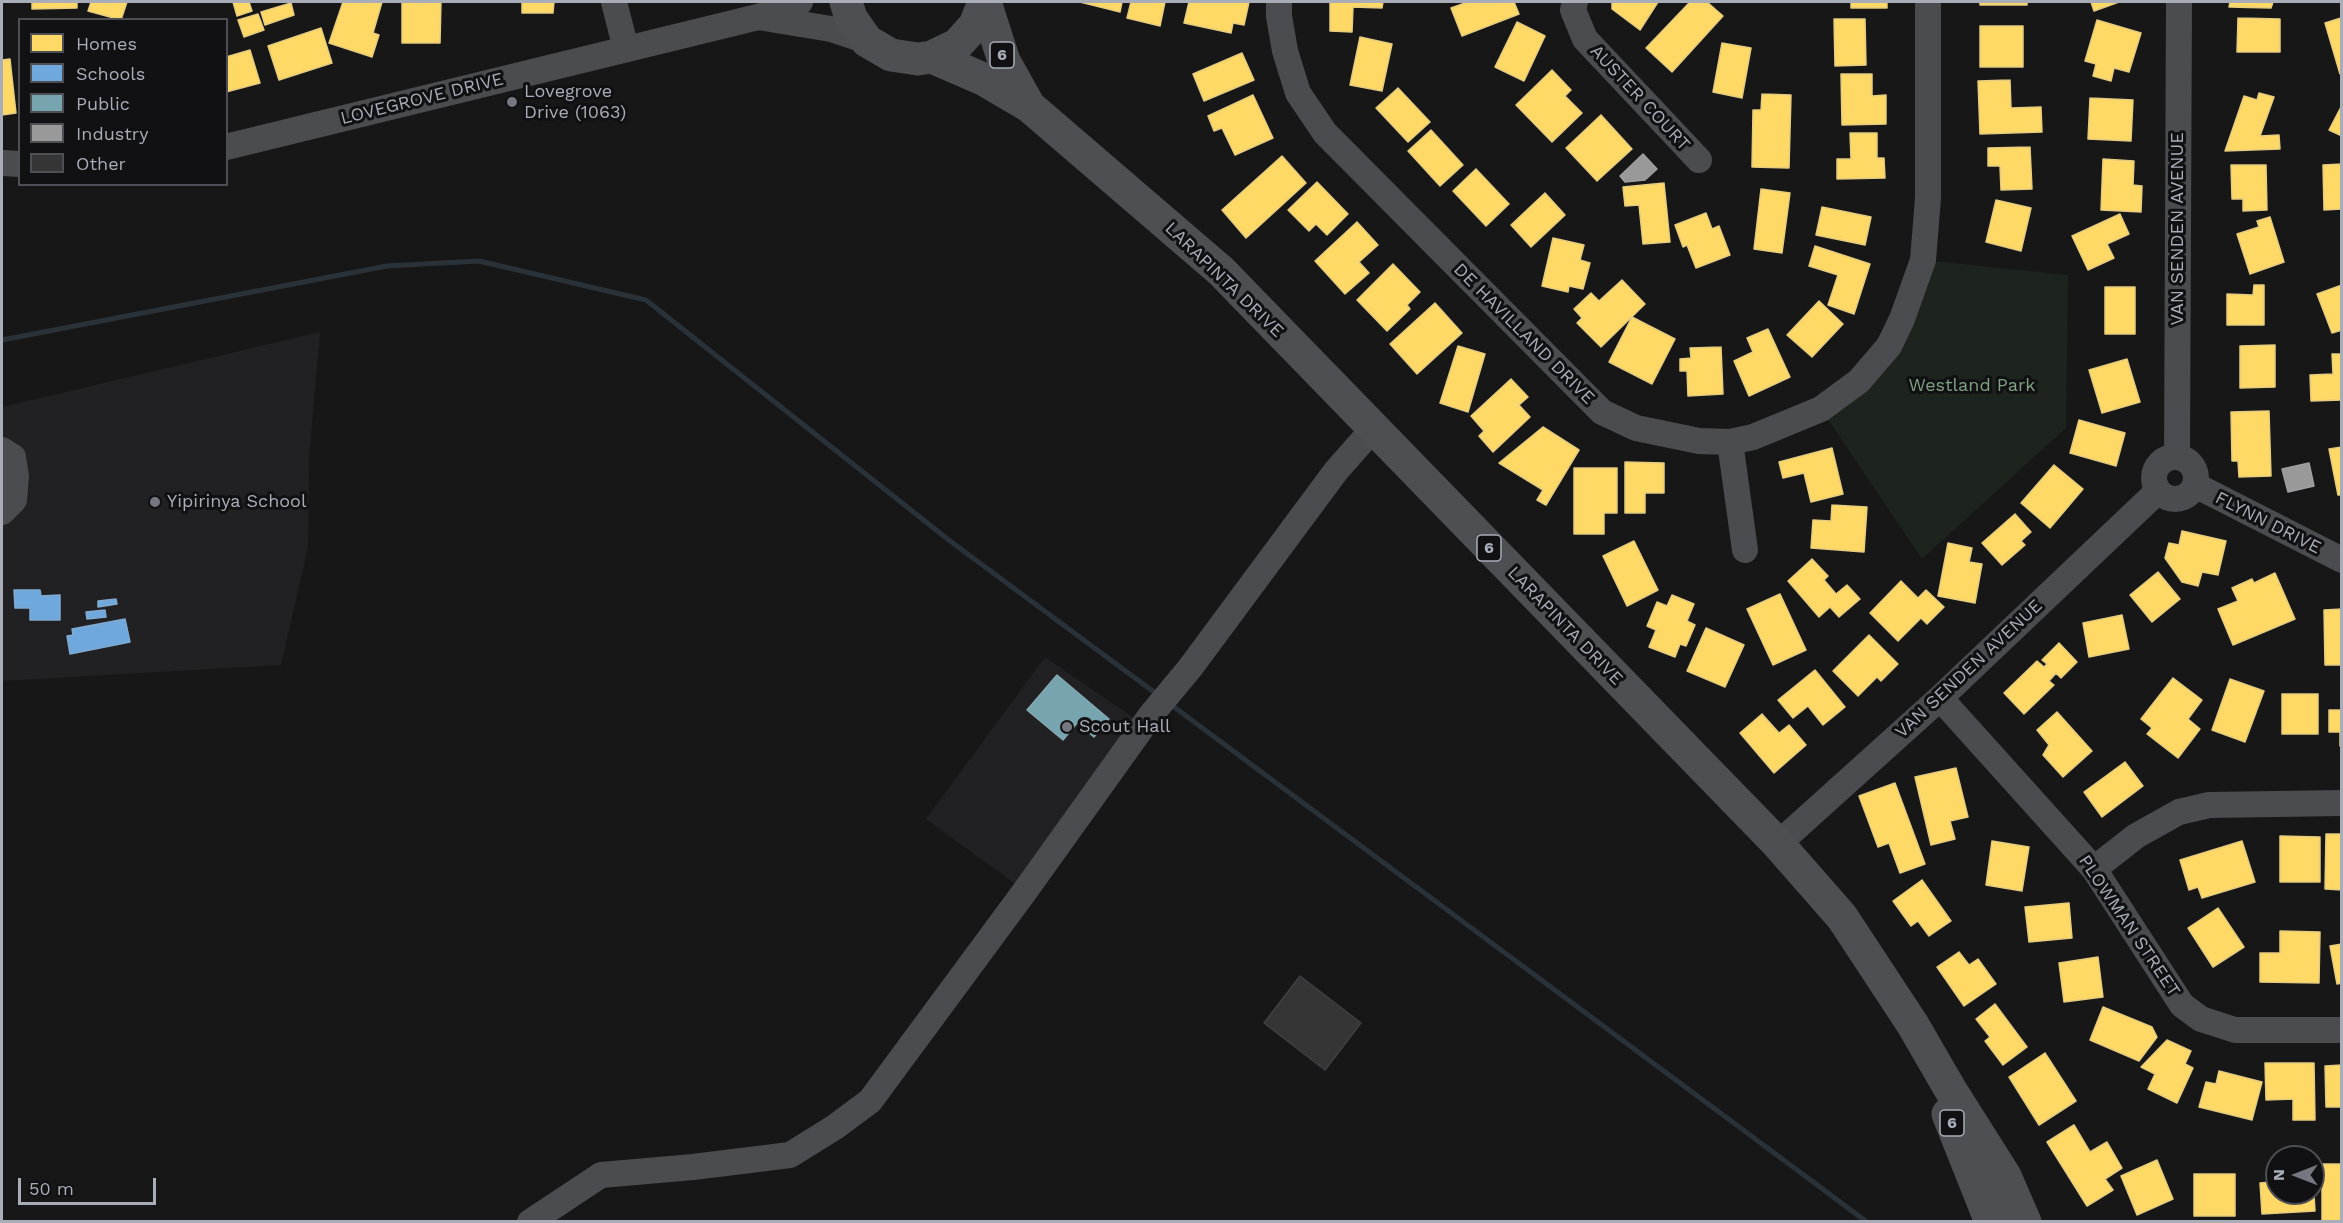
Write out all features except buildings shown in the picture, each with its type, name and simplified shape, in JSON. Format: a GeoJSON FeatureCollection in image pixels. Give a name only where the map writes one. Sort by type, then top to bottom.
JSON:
{"type":"FeatureCollection","features":[{"type":"Feature","properties":{"kind":"main road","name":"6"},"geometry":{"type":"LineString","coordinates":[[846,2],[851,18],[867,40],[878,49],[897,57],[918,59],[932,57],[951,49],[967,36],[975,25],[984,2]]}},
{"type":"Feature","properties":{"kind":"main road","name":"LARAPINTA DRIVE"},"geometry":{"type":"LineString","coordinates":[[984,2],[1004,62],[1029,106]]}},
{"type":"Feature","properties":{"kind":"main road","name":"LARAPINTA DRIVE"},"geometry":{"type":"LineString","coordinates":[[932,57],[983,79],[1029,106],[1221,271],[1778,844],[1842,917],[1913,1025],[2005,1176],[2025,1221]]}},
{"type":"Feature","properties":{"kind":"main road","name":"LARAPINTA DRIVE"},"geometry":{"type":"LineString","coordinates":[[1913,1025],[1991,1221]]}},
{"type":"Feature","properties":{"kind":"street"},"geometry":{"type":"LineString","coordinates":[[614,2],[626,49]]}},
{"type":"Feature","properties":{"kind":"street","name":"LOVEGROVE DRIVE"},"geometry":{"type":"LineString","coordinates":[[228,147],[758,17],[800,2]]}},
{"type":"Feature","properties":{"kind":"street","name":"DE HAVILLAND DRIVE"},"geometry":{"type":"LineString","coordinates":[[1280,2],[1279,16],[1285,51],[1298,93],[1325,133],[1602,412],[1636,428],[1699,441],[1730,442],[1754,437],[1821,409],[1859,381],[1888,346],[1902,319],[1923,260],[1927,208],[1928,2]]}},
{"type":"Feature","properties":{"kind":"street","name":"AUSTER COURT"},"geometry":{"type":"LineString","coordinates":[[1575,2],[1573,10],[1585,39],[1698,160]]}},
{"type":"Feature","properties":{"kind":"street","name":"VAN SENDEN AVENUE"},"geometry":{"type":"LineString","coordinates":[[2177,458],[2179,2]]}},
{"type":"Feature","properties":{"kind":"street","name":"LOVEGROVE DRIVE"},"geometry":{"type":"LineString","coordinates":[[758,17],[831,29],[867,40]]}},
{"type":"Feature","properties":{"kind":"street"},"geometry":{"type":"LineString","coordinates":[[2,163],[18,164]]}},
{"type":"Feature","properties":{"kind":"street"},"geometry":{"type":"LineString","coordinates":[[530,1221],[601,1175],[790,1155],[835,1127],[870,1101],[1151,715],[1190,668],[1336,471],[1373,429]]}},
{"type":"Feature","properties":{"kind":"street"},"geometry":{"type":"LineString","coordinates":[[1730,442],[1745,550]]}},
{"type":"Feature","properties":{"kind":"street"},"geometry":{"type":"LineString","coordinates":[[2,450],[13,457],[16,476],[14,500],[2,512]]}},
{"type":"Feature","properties":{"kind":"street"},"geometry":{"type":"LineString","coordinates":[[2177,458],[2189,462],[2196,476],[2195,485],[2190,493],[2181,499],[2173,500],[2158,491],[2154,478],[2161,463],[2177,458]]}},
{"type":"Feature","properties":{"kind":"street","name":"FLYNN DRIVE"},"geometry":{"type":"LineString","coordinates":[[2195,485],[2342,560]]}},
{"type":"Feature","properties":{"kind":"street","name":"VAN SENDEN AVENUE"},"geometry":{"type":"LineString","coordinates":[[1778,844],[1940,698],[2158,491]]}},
{"type":"Feature","properties":{"kind":"street","name":"PLOWMAN STREET"},"geometry":{"type":"LineString","coordinates":[[1940,698],[2094,868],[2182,1005],[2201,1019],[2235,1030],[2342,1030]]}},
{"type":"Feature","properties":{"kind":"street"},"geometry":{"type":"LineString","coordinates":[[2094,868],[2136,836],[2179,812],[2209,805],[2342,803]]}},
{"type":"Feature","properties":{"kind":"shaded area","name":"Yipirinya School"},"geometry":{"type":"Polygon","coordinates":[[[320,332],[309,458],[308,547],[281,665],[2,681],[2,407],[320,332]]]}},
{"type":"Feature","properties":{"kind":"shaded area"},"geometry":{"type":"Polygon","coordinates":[[[1045,657],[1144,725],[1025,891],[926,819],[1045,657]]]}},
{"type":"Feature","properties":{"kind":"green space","name":"Westland Park"},"geometry":{"type":"Polygon","coordinates":[[[1923,260],[2068,275],[2066,428],[1922,559],[1821,409],[1859,381],[1923,260]]]}},
{"type":"Feature","properties":{"kind":"waterway"},"geometry":{"type":"LineString","coordinates":[[2,340],[387,266],[479,261],[646,300],[950,541],[1158,695]]}},
{"type":"Feature","properties":{"kind":"waterway"},"geometry":{"type":"LineString","coordinates":[[1170,704],[1867,1222]]}},
{"type":"Feature","properties":{"kind":"place","name":"Lovegrove Drive (1063)"},"geometry":{"type":"Point","coordinates":[512,102]}},
{"type":"Feature","properties":{"kind":"place","name":"Yipirinya School"},"geometry":{"type":"Point","coordinates":[155,502]}},
{"type":"Feature","properties":{"kind":"place","name":"Scout Hall"},"geometry":{"type":"Point","coordinates":[1067,727]}}]}
